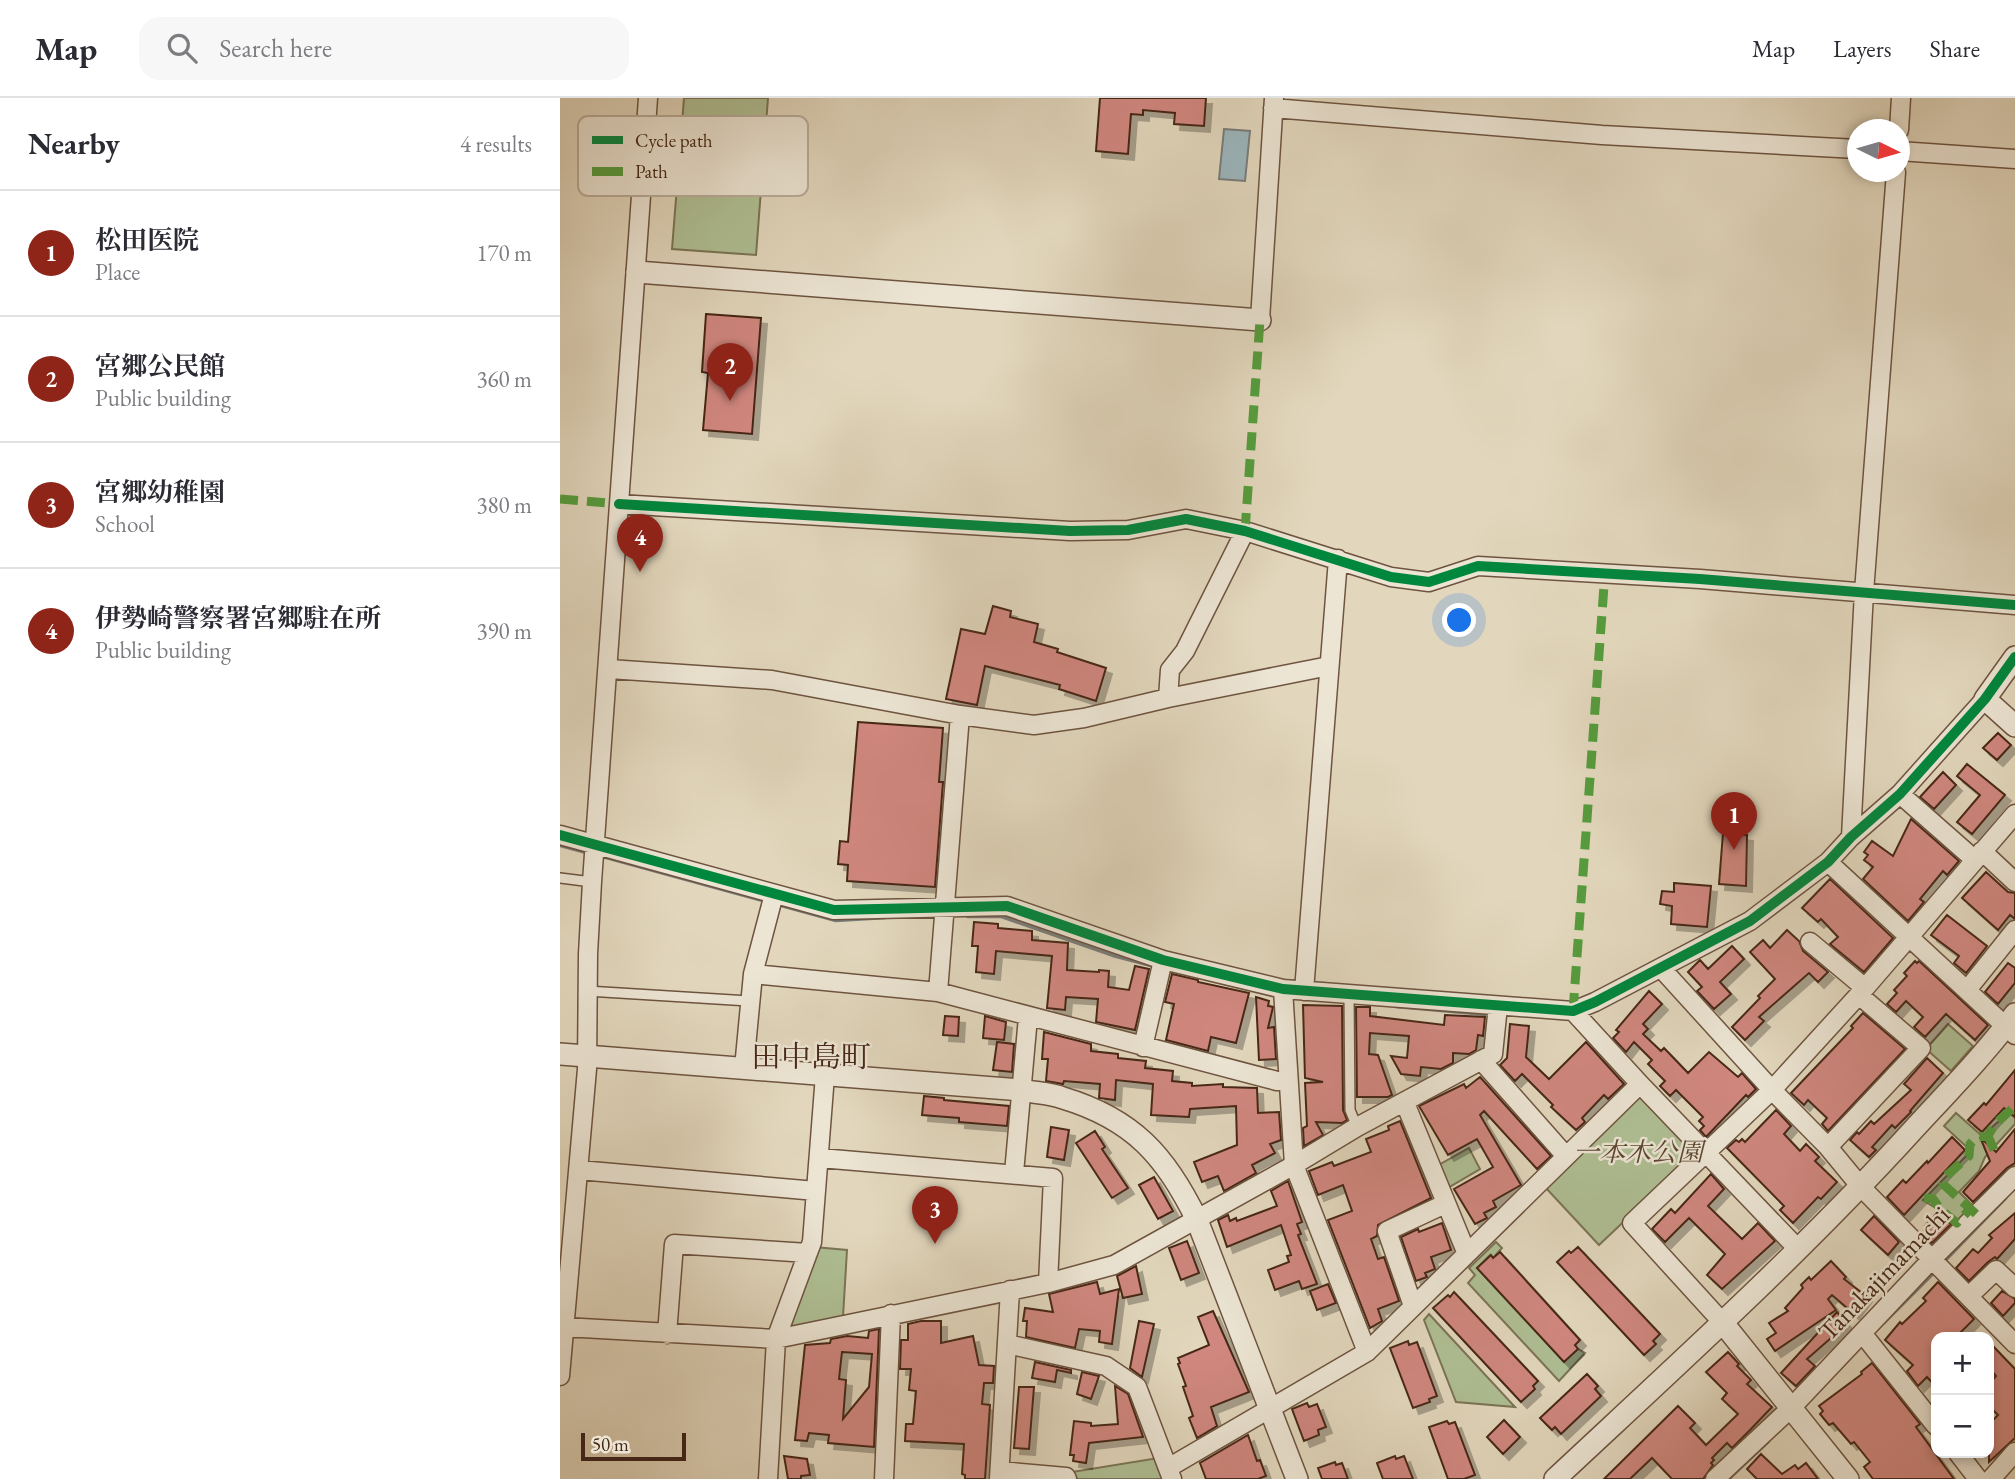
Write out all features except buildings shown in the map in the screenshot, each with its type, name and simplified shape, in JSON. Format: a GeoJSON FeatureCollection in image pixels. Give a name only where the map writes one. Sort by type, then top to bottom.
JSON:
{"type":"FeatureCollection","features":[{"type":"Feature","properties":{"kind":"street"},"geometry":{"type":"LineString","coordinates":[[647,116],[648,98]]}},
{"type":"Feature","properties":{"kind":"street"},"geometry":{"type":"LineString","coordinates":[[1900,119],[1901,98]]}},
{"type":"Feature","properties":{"kind":"street"},"geometry":{"type":"LineString","coordinates":[[637,272],[1260,320],[1274,103],[1602,135],[1847,148]]}},
{"type":"Feature","properties":{"kind":"street"},"geometry":{"type":"LineString","coordinates":[[1910,152],[2015,159]]}},
{"type":"Feature","properties":{"kind":"street"},"geometry":{"type":"LineString","coordinates":[[1851,836],[1864,592],[1895,182]]}},
{"type":"Feature","properties":{"kind":"street"},"geometry":{"type":"LineString","coordinates":[[560,1376],[588,1057],[587,991],[592,881],[642,196]]}},
{"type":"Feature","properties":{"kind":"street"},"geometry":{"type":"LineString","coordinates":[[619,504],[1070,531],[1128,530],[1186,519],[1245,531],[1391,577],[1429,582],[1478,566],[1687,578],[2015,605]]}},
{"type":"Feature","properties":{"kind":"street"},"geometry":{"type":"LineString","coordinates":[[1168,698],[1170,670],[1185,651],[1245,531]]}},
{"type":"Feature","properties":{"kind":"street"},"geometry":{"type":"LineString","coordinates":[[1304,991],[1338,559]]}},
{"type":"Feature","properties":{"kind":"street"},"geometry":{"type":"LineString","coordinates":[[560,835],[834,910],[1007,906],[1163,960],[1283,989],[1573,1011],[1750,921],[1828,862],[1851,836],[1900,794],[1985,699],[2015,657]]}},
{"type":"Feature","properties":{"kind":"street"},"geometry":{"type":"LineString","coordinates":[[608,669],[772,680],[960,715],[1034,725],[1084,718],[1168,698],[1329,666]]}},
{"type":"Feature","properties":{"kind":"street"},"geometry":{"type":"LineString","coordinates":[[1985,699],[2015,726]]}},
{"type":"Feature","properties":{"kind":"street"},"geometry":{"type":"LineString","coordinates":[[938,992],[960,715]]}},
{"type":"Feature","properties":{"kind":"street"},"geometry":{"type":"LineString","coordinates":[[1900,794],[2015,882]]}},
{"type":"Feature","properties":{"kind":"street"},"geometry":{"type":"LineString","coordinates":[[1848,1479],[1723,1323],[1632,1223],[1772,1090],[1862,992],[2015,814]]}},
{"type":"Feature","properties":{"kind":"street"},"geometry":{"type":"LineString","coordinates":[[1555,1479],[1723,1323],[1861,1187],[2012,1025],[1967,990],[1828,862]]}},
{"type":"Feature","properties":{"kind":"street"},"geometry":{"type":"LineString","coordinates":[[744,1068],[753,974],[774,894]]}},
{"type":"Feature","properties":{"kind":"street"},"geometry":{"type":"LineString","coordinates":[[1967,990],[2015,930]]}},
{"type":"Feature","properties":{"kind":"street"},"geometry":{"type":"LineString","coordinates":[[1810,942],[1921,1048],[1828,1147]]}},
{"type":"Feature","properties":{"kind":"street"},"geometry":{"type":"LineString","coordinates":[[1143,1047],[1163,960]]}},
{"type":"Feature","properties":{"kind":"street"},"geometry":{"type":"LineString","coordinates":[[1661,968],[1828,1147],[1861,1187],[2015,1344]]}},
{"type":"Feature","properties":{"kind":"street"},"geometry":{"type":"LineString","coordinates":[[753,974],[938,992],[1278,1081],[1288,1080]]}},
{"type":"Feature","properties":{"kind":"street"},"geometry":{"type":"LineString","coordinates":[[1283,989],[1294,1165],[1367,1352]]}},
{"type":"Feature","properties":{"kind":"street"},"geometry":{"type":"LineString","coordinates":[[564,1327],[776,1339],[1048,1283],[1114,1265],[1357,1127],[1493,1054],[1498,1006]]}},
{"type":"Feature","properties":{"kind":"street"},"geometry":{"type":"LineString","coordinates":[[1573,1011],[1798,1249]]}},
{"type":"Feature","properties":{"kind":"street"},"geometry":{"type":"LineString","coordinates":[[1014,1173],[1028,1017]]}},
{"type":"Feature","properties":{"kind":"street"},"geometry":{"type":"LineString","coordinates":[[560,1054],[1021,1090],[1062,1097],[1107,1115],[1149,1144],[1179,1183],[1197,1220],[1297,1479]]}},
{"type":"Feature","properties":{"kind":"street"},"geometry":{"type":"LineString","coordinates":[[1481,1060],[1565,1155]]}},
{"type":"Feature","properties":{"kind":"street"},"geometry":{"type":"LineString","coordinates":[[768,1479],[776,1339],[812,1242],[825,1075]]}},
{"type":"Feature","properties":{"kind":"street"},"geometry":{"type":"LineString","coordinates":[[1007,1343],[1106,1366],[1138,1387],[1170,1474],[1270,1409],[1367,1352],[1640,1084]]}},
{"type":"Feature","properties":{"kind":"street"},"geometry":{"type":"LineString","coordinates":[[1405,1103],[1467,1254]]}},
{"type":"Feature","properties":{"kind":"street"},"geometry":{"type":"LineString","coordinates":[[820,1158],[1053,1178],[1048,1283]]}},
{"type":"Feature","properties":{"kind":"street"},"geometry":{"type":"LineString","coordinates":[[579,1170],[816,1191]]}},
{"type":"Feature","properties":{"kind":"street","name":"Tanakajimamachi"},"geometry":{"type":"LineString","coordinates":[[1716,1479],[1792,1407],[1931,1259],[2014,1177]]}},
{"type":"Feature","properties":{"kind":"street"},"geometry":{"type":"LineString","coordinates":[[1413,1306],[1387,1231],[1445,1204]]}},
{"type":"Feature","properties":{"kind":"street"},"geometry":{"type":"LineString","coordinates":[[667,1334],[674,1244],[808,1253]]}},
{"type":"Feature","properties":{"kind":"street"},"geometry":{"type":"LineString","coordinates":[[1969,1296],[1996,1270],[2015,1288]]}},
{"type":"Feature","properties":{"kind":"street"},"geometry":{"type":"LineString","coordinates":[[1010,1290],[1000,1475],[1066,1476],[1067,1479]]}},
{"type":"Feature","properties":{"kind":"street"},"geometry":{"type":"LineString","coordinates":[[884,1479],[891,1314]]}},
{"type":"Feature","properties":{"kind":"street"},"geometry":{"type":"LineString","coordinates":[[1862,1333],[1931,1420]]}},
{"type":"Feature","properties":{"kind":"street"},"geometry":{"type":"LineString","coordinates":[[1991,1479],[2015,1452]]}},
{"type":"Feature","properties":{"kind":"street"},"geometry":{"type":"LineString","coordinates":[[1962,1458],[1979,1479]]}},
{"type":"Feature","properties":{"kind":"lane"},"geometry":{"type":"LineString","coordinates":[[560,878],[592,881]]}},
{"type":"Feature","properties":{"kind":"lane"},"geometry":{"type":"LineString","coordinates":[[587,991],[750,1001]]}},
{"type":"Feature","properties":{"kind":"lane"},"geometry":{"type":"LineString","coordinates":[[1349,995],[1350,1110],[1357,1127]]}},
{"type":"Feature","properties":{"kind":"green space"},"geometry":{"type":"Polygon","coordinates":[[[684,98],[768,98],[767,116],[683,116],[684,98]]]}},
{"type":"Feature","properties":{"kind":"green space"},"geometry":{"type":"Polygon","coordinates":[[[676,196],[761,196],[756,255],[672,249],[676,196]]]}},
{"type":"Feature","properties":{"kind":"green space"},"geometry":{"type":"Polygon","coordinates":[[[1948,1024],[1973,1046],[1951,1071],[1926,1049],[1948,1024]]]}},
{"type":"Feature","properties":{"kind":"green space","name":"一本木公園"},"geometry":{"type":"Polygon","coordinates":[[[1642,1095],[1692,1150],[1692,1157],[1599,1245],[1545,1187],[1637,1096],[1642,1095]]]}},
{"type":"Feature","properties":{"kind":"green space"},"geometry":{"type":"Polygon","coordinates":[[[2015,1107],[2015,1124],[1985,1157],[1979,1171],[1959,1192],[1975,1208],[1956,1227],[1923,1200],[1971,1151],[1944,1126],[1956,1113],[1982,1136],[2015,1107]]]}},
{"type":"Feature","properties":{"kind":"green space"},"geometry":{"type":"Polygon","coordinates":[[[1469,1148],[1480,1169],[1446,1189],[1437,1166],[1469,1148]]]}},
{"type":"Feature","properties":{"kind":"green space"},"geometry":{"type":"Polygon","coordinates":[[[1496,1242],[1502,1248],[1493,1258],[1490,1255],[1477,1268],[1564,1361],[1578,1349],[1585,1353],[1559,1381],[1468,1283],[1475,1275],[1469,1268],[1496,1242]]]}},
{"type":"Feature","properties":{"kind":"green space"},"geometry":{"type":"Polygon","coordinates":[[[814,1247],[847,1250],[843,1317],[793,1327],[787,1320],[814,1247]]]}},
{"type":"Feature","properties":{"kind":"green space"},"geometry":{"type":"Polygon","coordinates":[[[1429,1314],[1515,1407],[1456,1402],[1424,1320],[1429,1314]]]}},
{"type":"Feature","properties":{"kind":"green space"},"geometry":{"type":"Polygon","coordinates":[[[1158,1458],[1166,1479],[1075,1479],[1072,1472],[1158,1458]]]}},
{"type":"Feature","properties":{"kind":"water"},"geometry":{"type":"Polygon","coordinates":[[[1224,129],[1250,131],[1245,181],[1219,179],[1224,129]]]}},
{"type":"Feature","properties":{"kind":"waterway"},"geometry":{"type":"LineString","coordinates":[[560,845],[590,853]]}},
{"type":"Feature","properties":{"kind":"waterway"},"geometry":{"type":"LineString","coordinates":[[599,855],[766,901]]}},
{"type":"Feature","properties":{"kind":"waterway"},"geometry":{"type":"LineString","coordinates":[[774,903],[836,920],[886,917]]}},
{"type":"Feature","properties":{"kind":"waterway"},"geometry":{"type":"LineString","coordinates":[[968,916],[1001,916],[1113,955],[1151,965]]}},
{"type":"Feature","properties":{"kind":"waterway"},"geometry":{"type":"LineString","coordinates":[[1396,1006],[1486,1014]]}},
{"type":"Feature","properties":{"kind":"waterway"},"geometry":{"type":"LineString","coordinates":[[1943,1262],[2005,1198]]}},
{"type":"Feature","properties":{"kind":"waterway"},"geometry":{"type":"LineString","coordinates":[[1884,1322],[1937,1269]]}},
{"type":"Feature","properties":{"kind":"waterway"},"geometry":{"type":"LineString","coordinates":[[1728,1479],[1768,1441]]}},
{"type":"Feature","properties":{"kind":"marked path"},"geometry":{"type":"LineString","coordinates":[[1245,531],[1260,320]]}},
{"type":"Feature","properties":{"kind":"marked path"},"geometry":{"type":"LineString","coordinates":[[560,499],[619,504]]}},
{"type":"Feature","properties":{"kind":"marked path"},"geometry":{"type":"LineString","coordinates":[[1573,1011],[1605,572]]}},
{"type":"Feature","properties":{"kind":"marked path"},"geometry":{"type":"LineString","coordinates":[[1976,1214],[1943,1184],[1946,1176],[1969,1156],[1970,1144],[1977,1137],[1988,1136],[1994,1125],[2015,1106]]}},
{"type":"Feature","properties":{"kind":"marked path"},"geometry":{"type":"LineString","coordinates":[[1988,1136],[1994,1150]]}},
{"type":"Feature","properties":{"kind":"marked path"},"geometry":{"type":"LineString","coordinates":[[1924,1198],[1933,1199],[1941,1210],[1957,1223],[1970,1209]]}},
{"type":"Feature","properties":{"kind":"cycle path"},"geometry":{"type":"LineString","coordinates":[[619,504],[1070,531],[1128,530],[1186,519],[1245,531],[1391,577],[1429,582],[1478,566],[1700,579],[2015,605]]}},
{"type":"Feature","properties":{"kind":"cycle path"},"geometry":{"type":"LineString","coordinates":[[560,835],[834,910],[1007,906],[1163,960],[1283,989],[1573,1011],[1750,921],[1828,862],[1851,837],[1900,794],[1985,699],[2015,657]]}},
{"type":"Feature","properties":{"kind":"place","name":"宮郷公民館"},"geometry":{"type":"Point","coordinates":[730,401]}},
{"type":"Feature","properties":{"kind":"place","name":"伊勢崎警察署宮郷駐在所"},"geometry":{"type":"Point","coordinates":[640,572]}},
{"type":"Feature","properties":{"kind":"place","name":"松田医院"},"geometry":{"type":"Point","coordinates":[1734,850]}},
{"type":"Feature","properties":{"kind":"place","name":"宮郷幼稚園"},"geometry":{"type":"Point","coordinates":[935,1244]}},
{"type":"Feature","properties":{"kind":"district","name":"田中島町"},"geometry":{"type":"Point","coordinates":[811,1056]}}]}
